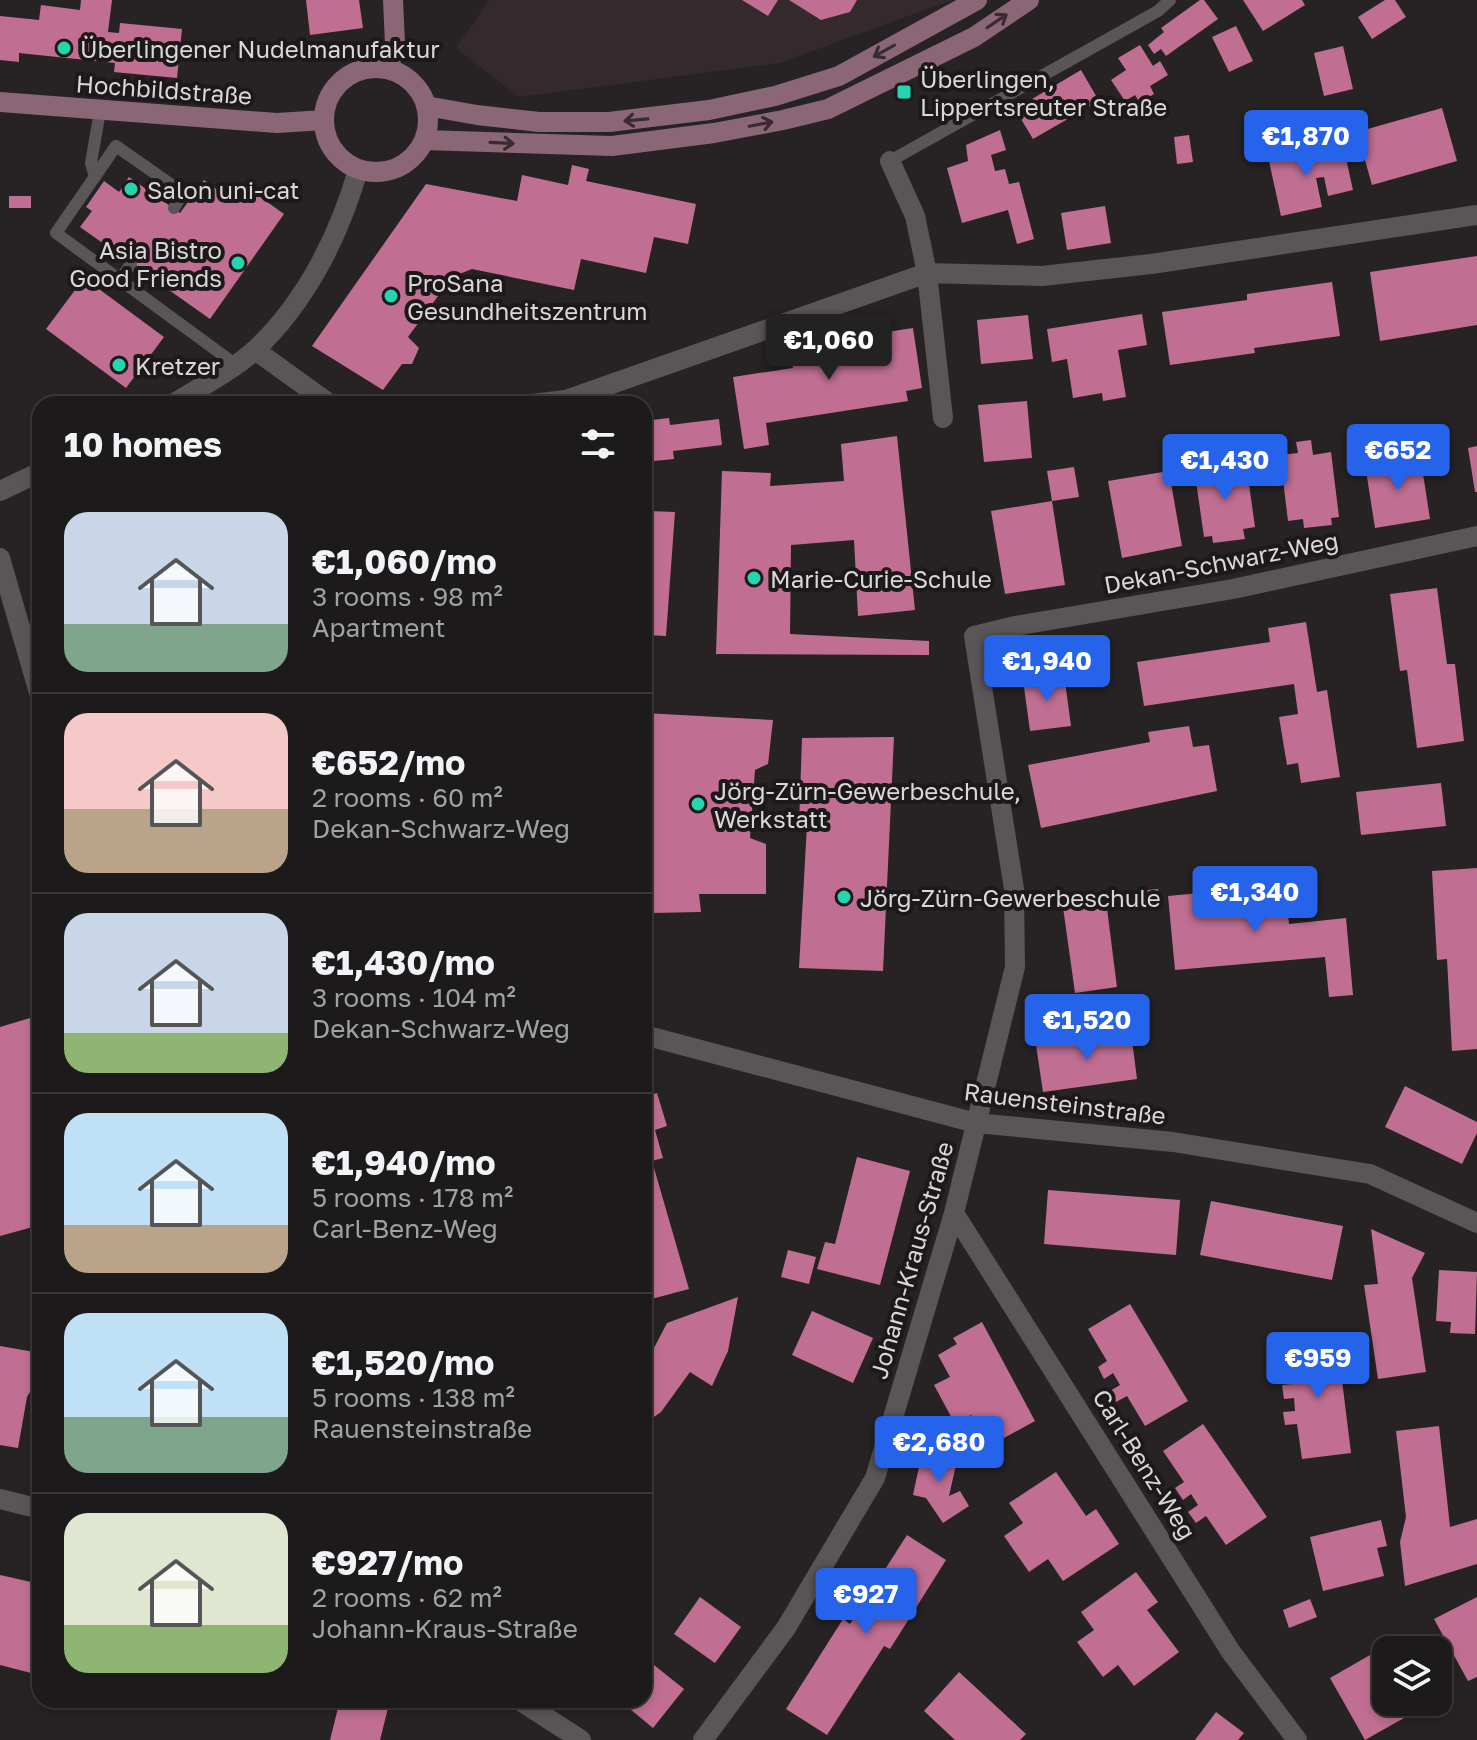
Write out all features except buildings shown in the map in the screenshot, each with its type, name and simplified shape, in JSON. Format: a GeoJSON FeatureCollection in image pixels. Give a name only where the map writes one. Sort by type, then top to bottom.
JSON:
{"type":"FeatureCollection","features":[{"type":"Feature","properties":{"kind":"street"},"geometry":{"type":"LineString","coordinates":[[389,69],[395,44],[393,0]]}},
{"type":"Feature","properties":{"kind":"street"},"geometry":{"type":"LineString","coordinates":[[426,106],[539,122],[609,122],[709,110],[775,96],[839,76],[977,0]]}},
{"type":"Feature","properties":{"kind":"street"},"geometry":{"type":"LineString","coordinates":[[424,140],[612,146],[714,133],[783,120],[828,109],[974,37],[1029,0]]}},
{"type":"Feature","properties":{"kind":"street"},"geometry":{"type":"LineString","coordinates":[[389,69],[406,77],[419,90],[426,106],[428,124],[424,140],[415,154],[402,165],[387,171],[358,170],[341,159],[325,134],[326,104],[333,90],[358,71],[389,69]]}},
{"type":"Feature","properties":{"kind":"street","name":"Hochbildstraße"},"geometry":{"type":"LineString","coordinates":[[0,102],[277,123],[324,120]]}},
{"type":"Feature","properties":{"kind":"street"},"geometry":{"type":"LineString","coordinates":[[890,161],[915,216],[927,273],[943,418]]}},
{"type":"Feature","properties":{"kind":"street"},"geometry":{"type":"LineString","coordinates":[[185,396],[255,350],[308,288],[347,208],[358,170]]}},
{"type":"Feature","properties":{"kind":"street"},"geometry":{"type":"LineString","coordinates":[[577,396],[927,273],[1042,276],[1151,264],[1477,215]]}},
{"type":"Feature","properties":{"kind":"street"},"geometry":{"type":"LineString","coordinates":[[255,350],[319,396]]}},
{"type":"Feature","properties":{"kind":"street"},"geometry":{"type":"LineString","coordinates":[[0,491],[32,476]]}},
{"type":"Feature","properties":{"kind":"street","name":"Dekan-Schwarz-Weg"},"geometry":{"type":"LineString","coordinates":[[976,1123],[1015,967],[1015,905],[974,636],[1015,626],[1233,589],[1477,536]]}},
{"type":"Feature","properties":{"kind":"street"},"geometry":{"type":"LineString","coordinates":[[0,558],[32,668]]}},
{"type":"Feature","properties":{"kind":"street","name":"Rauensteinstraße"},"geometry":{"type":"LineString","coordinates":[[652,1037],[976,1123],[1173,1142],[1370,1174],[1477,1223]]}},
{"type":"Feature","properties":{"kind":"street","name":"Johann-Kraus-Straße"},"geometry":{"type":"LineString","coordinates":[[703,1740],[786,1628],[875,1478],[954,1213],[976,1123]]}},
{"type":"Feature","properties":{"kind":"street","name":"Carl-Benz-Weg"},"geometry":{"type":"LineString","coordinates":[[954,1213],[1231,1652],[1297,1740]]}},
{"type":"Feature","properties":{"kind":"street"},"geometry":{"type":"LineString","coordinates":[[0,1499],[32,1507]]}},
{"type":"Feature","properties":{"kind":"street"},"geometry":{"type":"LineString","coordinates":[[531,1708],[581,1740]]}},
{"type":"Feature","properties":{"kind":"lane"},"geometry":{"type":"LineString","coordinates":[[890,161],[1158,11],[1170,0]]}},
{"type":"Feature","properties":{"kind":"lane"},"geometry":{"type":"LineString","coordinates":[[95,177],[91,163],[100,111]]}},
{"type":"Feature","properties":{"kind":"lane"},"geometry":{"type":"LineString","coordinates":[[174,208],[183,193],[116,146],[56,233],[235,364]]}},
{"type":"Feature","properties":{"kind":"lane"},"geometry":{"type":"LineString","coordinates":[[120,279],[131,264]]}},
{"type":"Feature","properties":{"kind":"shaded area"},"geometry":{"type":"Polygon","coordinates":[[[489,0],[952,0],[780,63],[519,97],[456,48],[489,0]]]}},
{"type":"Feature","properties":{"kind":"place","name":"Überlingener Nudelmanufaktur"},"geometry":{"type":"Point","coordinates":[64,48]}},
{"type":"Feature","properties":{"kind":"place","name":"Überlingen, Lippertsreuter Straße"},"geometry":{"type":"Point","coordinates":[904,92]}},
{"type":"Feature","properties":{"kind":"place","name":"Salon uni-cat"},"geometry":{"type":"Point","coordinates":[131,189]}},
{"type":"Feature","properties":{"kind":"place","name":"Asia Bistro Good Friends"},"geometry":{"type":"Point","coordinates":[238,263]}},
{"type":"Feature","properties":{"kind":"place","name":"ProSana Gesundheitszentrum"},"geometry":{"type":"Point","coordinates":[391,296]}},
{"type":"Feature","properties":{"kind":"place","name":"Kretzer"},"geometry":{"type":"Point","coordinates":[119,365]}},
{"type":"Feature","properties":{"kind":"place","name":"Marie-Curie-Schule"},"geometry":{"type":"Point","coordinates":[754,578]}},
{"type":"Feature","properties":{"kind":"place","name":"Jörg-Zürn-Gewerbeschule, Werkstatt"},"geometry":{"type":"Point","coordinates":[698,804]}},
{"type":"Feature","properties":{"kind":"place","name":"Jörg-Zürn-Gewerbeschule"},"geometry":{"type":"Point","coordinates":[844,897]}}]}
